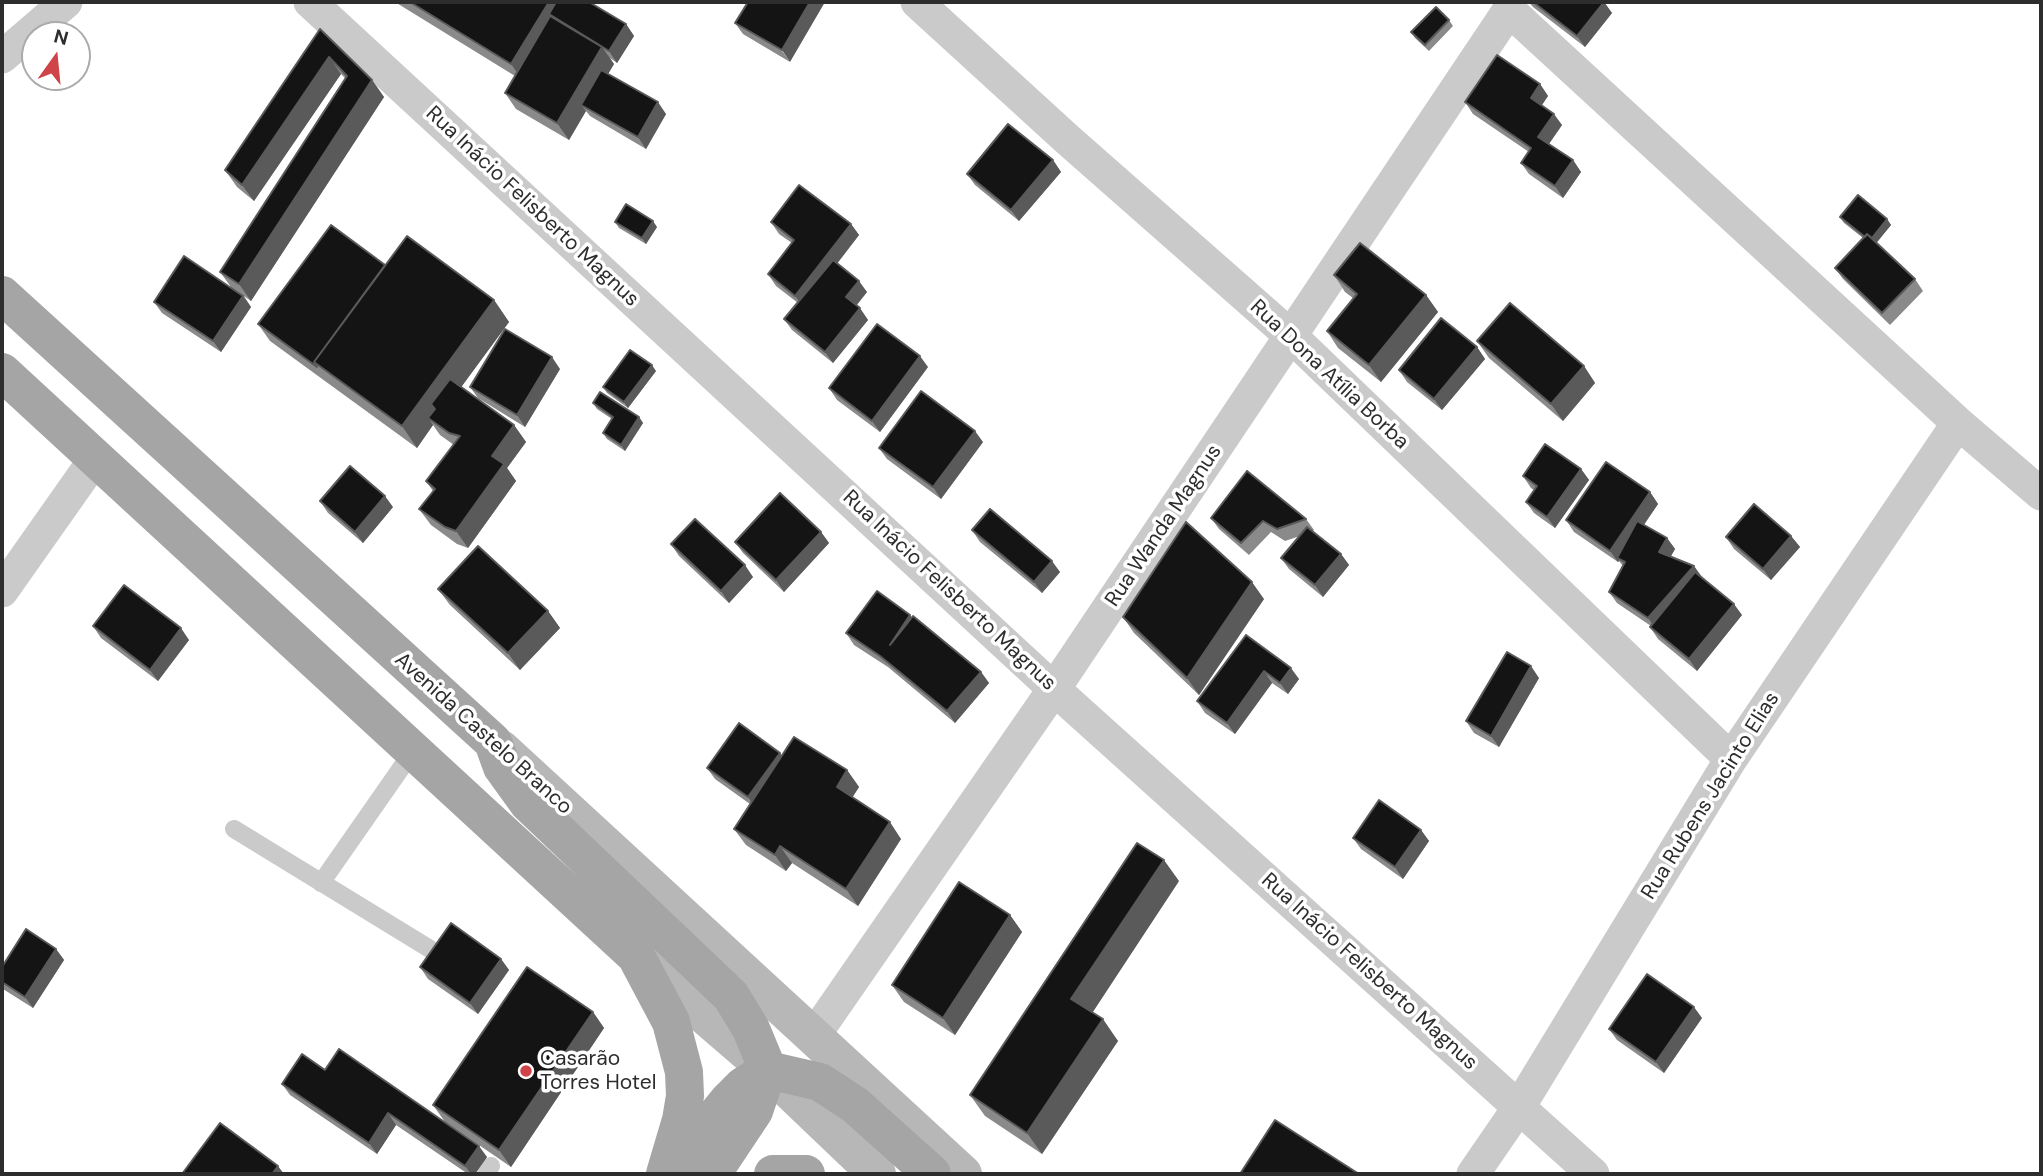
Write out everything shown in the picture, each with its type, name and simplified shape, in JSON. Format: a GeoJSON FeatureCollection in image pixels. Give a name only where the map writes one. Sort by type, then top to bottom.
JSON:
{"type":"FeatureCollection","features":[{"type":"Feature","properties":{"kind":"main road","name":"Avenida Castelo Branco"},"geometry":{"type":"LineString","coordinates":[[2,295],[963,1174]]}},
{"type":"Feature","properties":{"kind":"main road"},"geometry":{"type":"LineString","coordinates":[[2,372],[636,956],[768,1070],[877,1174]]}},
{"type":"Feature","properties":{"kind":"main road"},"geometry":{"type":"LineString","coordinates":[[492,742],[502,766],[528,803],[731,996],[751,1029],[768,1070],[754,1111],[712,1174]]}},
{"type":"Feature","properties":{"kind":"main road"},"geometry":{"type":"LineString","coordinates":[[636,956],[671,1022],[684,1072],[685,1096],[667,1174]]}},
{"type":"Feature","properties":{"kind":"main road"},"geometry":{"type":"LineString","coordinates":[[667,1174],[728,1101],[743,1086],[768,1070],[820,1082],[855,1105],[932,1174]]}},
{"type":"Feature","properties":{"kind":"main road"},"geometry":{"type":"LineString","coordinates":[[773,1174],[806,1174]]}},
{"type":"Feature","properties":{"kind":"street"},"geometry":{"type":"LineString","coordinates":[[2,57],[66,2]]}},
{"type":"Feature","properties":{"kind":"street","name":"Rua Inácio Felisberto Magnus"},"geometry":{"type":"LineString","coordinates":[[310,2],[1054,689],[1594,1174]]}},
{"type":"Feature","properties":{"kind":"street","name":"Rua Dona Atília Borba"},"geometry":{"type":"LineString","coordinates":[[917,2],[1067,139],[1292,337],[1731,759]]}},
{"type":"Feature","properties":{"kind":"street","name":"Rua Wanda Magnus"},"geometry":{"type":"LineString","coordinates":[[813,1037],[1054,689],[1509,10],[1958,423]]}},
{"type":"Feature","properties":{"kind":"street"},"geometry":{"type":"LineString","coordinates":[[1958,423],[2041,494]]}},
{"type":"Feature","properties":{"kind":"street","name":"Rua Rubens Jacinto Elias"},"geometry":{"type":"LineString","coordinates":[[1473,1174],[1519,1107],[1731,759],[1958,423]]}},
{"type":"Feature","properties":{"kind":"street"},"geometry":{"type":"LineString","coordinates":[[2,591],[95,458]]}},
{"type":"Feature","properties":{"kind":"lane"},"geometry":{"type":"LineString","coordinates":[[321,883],[414,751]]}},
{"type":"Feature","properties":{"kind":"lane"},"geometry":{"type":"LineString","coordinates":[[234,829],[430,950]]}},
{"type":"Feature","properties":{"kind":"building"},"geometry":{"type":"Polygon","coordinates":[[[410,2],[549,2],[511,64],[410,2]]]}},
{"type":"Feature","properties":{"kind":"building"},"geometry":{"type":"Polygon","coordinates":[[[556,2],[589,2],[626,24],[609,51],[549,14],[556,2]]]}},
{"type":"Feature","properties":{"kind":"building"},"geometry":{"type":"Polygon","coordinates":[[[748,2],[810,2],[782,50],[735,23],[748,2]]]}},
{"type":"Feature","properties":{"kind":"building"},"geometry":{"type":"Polygon","coordinates":[[[1533,2],[1604,2],[1577,36],[1533,2]]]}},
{"type":"Feature","properties":{"kind":"building"},"geometry":{"type":"Polygon","coordinates":[[[1436,7],[1449,20],[1425,45],[1411,32],[1436,7]]]}},
{"type":"Feature","properties":{"kind":"building"},"geometry":{"type":"Polygon","coordinates":[[[550,16],[602,47],[557,123],[505,93],[550,16]]]}},
{"type":"Feature","properties":{"kind":"building"},"geometry":{"type":"Polygon","coordinates":[[[320,29],[372,80],[239,284],[220,272],[347,76],[329,57],[242,185],[225,170],[320,29]]]}},
{"type":"Feature","properties":{"kind":"building"},"geometry":{"type":"Polygon","coordinates":[[[1497,55],[1540,84],[1531,98],[1554,114],[1538,137],[1573,160],[1555,186],[1521,163],[1531,148],[1465,102],[1497,55]]]}},
{"type":"Feature","properties":{"kind":"building"},"geometry":{"type":"Polygon","coordinates":[[[601,70],[658,102],[638,137],[581,105],[601,70]]]}},
{"type":"Feature","properties":{"kind":"building"},"geometry":{"type":"Polygon","coordinates":[[[1008,124],[1053,160],[1011,210],[967,174],[1008,124]]]}},
{"type":"Feature","properties":{"kind":"building"},"geometry":{"type":"Polygon","coordinates":[[[799,185],[851,224],[795,296],[768,274],[794,240],[771,222],[799,185]]]}},
{"type":"Feature","properties":{"kind":"building"},"geometry":{"type":"Polygon","coordinates":[[[1858,195],[1887,219],[1872,238],[1867,234],[1865,237],[1840,217],[1858,195]]]}},
{"type":"Feature","properties":{"kind":"building"},"geometry":{"type":"Polygon","coordinates":[[[626,204],[653,221],[642,238],[615,222],[626,204]]]}},
{"type":"Feature","properties":{"kind":"building"},"geometry":{"type":"Polygon","coordinates":[[[331,225],[385,265],[314,362],[317,367],[258,324],[331,225]]]}},
{"type":"Feature","properties":{"kind":"building"},"geometry":{"type":"Polygon","coordinates":[[[1867,234],[1915,279],[1882,313],[1835,268],[1867,234]]]}},
{"type":"Feature","properties":{"kind":"building"},"geometry":{"type":"Polygon","coordinates":[[[407,236],[494,300],[402,426],[314,362],[407,236]]]}},
{"type":"Feature","properties":{"kind":"building"},"geometry":{"type":"Polygon","coordinates":[[[1360,243],[1426,295],[1369,365],[1327,331],[1357,294],[1334,275],[1360,243]]]}},
{"type":"Feature","properties":{"kind":"building"},"geometry":{"type":"Polygon","coordinates":[[[184,256],[243,296],[213,341],[154,302],[184,256]]]}},
{"type":"Feature","properties":{"kind":"building"},"geometry":{"type":"Polygon","coordinates":[[[833,260],[859,281],[846,297],[860,308],[825,352],[784,319],[833,260]]]}},
{"type":"Feature","properties":{"kind":"building"},"geometry":{"type":"Polygon","coordinates":[[[1510,303],[1584,366],[1551,404],[1477,341],[1510,303]]]}},
{"type":"Feature","properties":{"kind":"building"},"geometry":{"type":"Polygon","coordinates":[[[1441,318],[1477,347],[1434,399],[1399,370],[1441,318]]]}},
{"type":"Feature","properties":{"kind":"building"},"geometry":{"type":"Polygon","coordinates":[[[877,324],[920,356],[872,421],[829,388],[877,324]]]}},
{"type":"Feature","properties":{"kind":"building"},"geometry":{"type":"Polygon","coordinates":[[[505,329],[552,357],[517,415],[470,387],[505,329]]]}},
{"type":"Feature","properties":{"kind":"building"},"geometry":{"type":"Polygon","coordinates":[[[630,350],[652,365],[624,402],[603,387],[630,350]]]}},
{"type":"Feature","properties":{"kind":"building"},"geometry":{"type":"Polygon","coordinates":[[[450,379],[514,425],[492,456],[504,464],[456,531],[445,527],[419,509],[435,489],[426,481],[460,436],[449,433],[428,418],[435,409],[431,404],[450,379]]]}},
{"type":"Feature","properties":{"kind":"building"},"geometry":{"type":"Polygon","coordinates":[[[921,391],[975,431],[933,487],[879,448],[921,391]]]}},
{"type":"Feature","properties":{"kind":"building"},"geometry":{"type":"Polygon","coordinates":[[[600,392],[639,417],[621,445],[603,433],[613,417],[593,403],[600,392]]]}},
{"type":"Feature","properties":{"kind":"building"},"geometry":{"type":"Polygon","coordinates":[[[1545,444],[1581,469],[1547,517],[1526,502],[1537,486],[1523,476],[1545,444]]]}},
{"type":"Feature","properties":{"kind":"building"},"geometry":{"type":"Polygon","coordinates":[[[1606,462],[1650,492],[1610,551],[1566,520],[1606,462]]]}},
{"type":"Feature","properties":{"kind":"building"},"geometry":{"type":"Polygon","coordinates":[[[350,466],[385,496],[355,532],[320,501],[350,466]]]}},
{"type":"Feature","properties":{"kind":"building"},"geometry":{"type":"Polygon","coordinates":[[[1247,471],[1306,519],[1277,529],[1263,521],[1241,543],[1211,518],[1247,471]]]}},
{"type":"Feature","properties":{"kind":"building"},"geometry":{"type":"Polygon","coordinates":[[[780,493],[821,532],[776,580],[735,542],[780,493]]]}},
{"type":"Feature","properties":{"kind":"building"},"geometry":{"type":"Polygon","coordinates":[[[1754,504],[1791,536],[1763,569],[1726,537],[1754,504]]]}},
{"type":"Feature","properties":{"kind":"building"},"geometry":{"type":"Polygon","coordinates":[[[990,509],[1052,561],[1034,582],[972,530],[990,509]]]}},
{"type":"Feature","properties":{"kind":"building"},"geometry":{"type":"Polygon","coordinates":[[[695,519],[745,565],[721,591],[671,544],[695,519]]]}},
{"type":"Feature","properties":{"kind":"building"},"geometry":{"type":"Polygon","coordinates":[[[1637,521],[1667,538],[1659,552],[1694,566],[1648,618],[1609,592],[1625,562],[1617,558],[1637,521]]]}},
{"type":"Feature","properties":{"kind":"building"},"geometry":{"type":"Polygon","coordinates":[[[1186,522],[1252,582],[1187,678],[1123,617],[1186,522]]]}},
{"type":"Feature","properties":{"kind":"building"},"geometry":{"type":"Polygon","coordinates":[[[1307,527],[1341,554],[1315,585],[1281,558],[1307,527]]]}},
{"type":"Feature","properties":{"kind":"building"},"geometry":{"type":"Polygon","coordinates":[[[478,546],[548,611],[508,653],[438,589],[478,546]]]}},
{"type":"Feature","properties":{"kind":"building"},"geometry":{"type":"Polygon","coordinates":[[[1695,572],[1734,604],[1689,659],[1650,627],[1695,572]]]}},
{"type":"Feature","properties":{"kind":"building"},"geometry":{"type":"Polygon","coordinates":[[[124,585],[181,628],[150,670],[93,626],[124,585]]]}},
{"type":"Feature","properties":{"kind":"building"},"geometry":{"type":"Polygon","coordinates":[[[877,591],[910,615],[890,645],[913,616],[981,672],[947,711],[880,656],[846,633],[877,591]]]}},
{"type":"Feature","properties":{"kind":"building"},"geometry":{"type":"Polygon","coordinates":[[[1246,635],[1291,668],[1280,683],[1264,671],[1227,723],[1197,701],[1246,635]]]}},
{"type":"Feature","properties":{"kind":"building"},"geometry":{"type":"Polygon","coordinates":[[[1507,652],[1531,666],[1491,736],[1466,721],[1507,652]]]}},
{"type":"Feature","properties":{"kind":"building"},"geometry":{"type":"Polygon","coordinates":[[[739,723],[780,753],[748,797],[707,768],[739,723]]]}},
{"type":"Feature","properties":{"kind":"building"},"geometry":{"type":"Polygon","coordinates":[[[794,737],[847,770],[837,787],[890,822],[846,889],[780,846],[775,855],[734,829],[794,737]]]}},
{"type":"Feature","properties":{"kind":"building"},"geometry":{"type":"Polygon","coordinates":[[[1379,800],[1421,830],[1395,867],[1353,838],[1379,800]]]}},
{"type":"Feature","properties":{"kind":"building"},"geometry":{"type":"Polygon","coordinates":[[[1137,843],[1164,860],[1071,999],[1103,1019],[1027,1133],[970,1095],[1137,843]]]}},
{"type":"Feature","properties":{"kind":"building"},"geometry":{"type":"Polygon","coordinates":[[[959,882],[1010,915],[943,1018],[892,985],[959,882]]]}},
{"type":"Feature","properties":{"kind":"building"},"geometry":{"type":"Polygon","coordinates":[[[451,923],[501,959],[470,1003],[420,967],[451,923]]]}},
{"type":"Feature","properties":{"kind":"building"},"geometry":{"type":"Polygon","coordinates":[[[26,929],[56,949],[25,997],[2,982],[2,967],[26,929]]]}},
{"type":"Feature","properties":{"kind":"building"},"geometry":{"type":"Polygon","coordinates":[[[527,967],[593,1012],[499,1150],[433,1105],[527,967]]]}},
{"type":"Feature","properties":{"kind":"building"},"geometry":{"type":"Polygon","coordinates":[[[1647,974],[1694,1007],[1656,1062],[1609,1029],[1647,974]]]}},
{"type":"Feature","properties":{"kind":"building"},"geometry":{"type":"Polygon","coordinates":[[[339,1049],[479,1146],[465,1166],[388,1113],[369,1143],[282,1084],[302,1054],[325,1070],[339,1049]]]}},
{"type":"Feature","properties":{"kind":"building"},"geometry":{"type":"Polygon","coordinates":[[[1275,1120],[1359,1174],[1240,1174],[1275,1120]]]}},
{"type":"Feature","properties":{"kind":"building"},"geometry":{"type":"Polygon","coordinates":[[[220,1123],[278,1166],[272,1174],[182,1174],[220,1123]]]}},
{"type":"Feature","properties":{"kind":"place","name":"Casarão Torres Hotel"},"geometry":{"type":"Point","coordinates":[526,1071]}}]}
